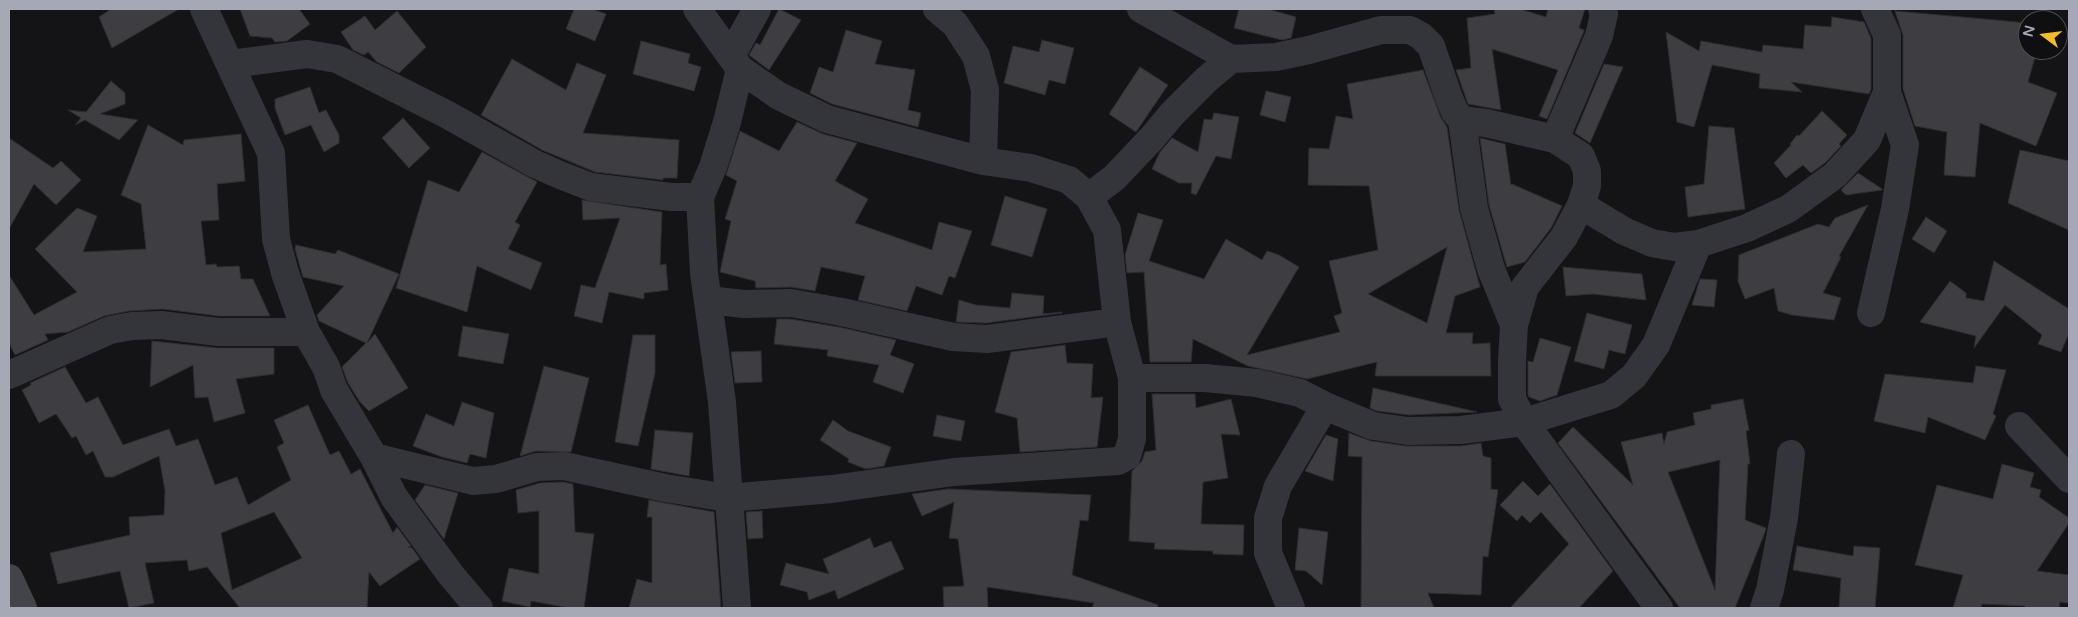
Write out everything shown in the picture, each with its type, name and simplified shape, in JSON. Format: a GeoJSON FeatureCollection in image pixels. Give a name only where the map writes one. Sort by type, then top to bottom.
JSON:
{"type":"FeatureCollection","features":[{"type":"Feature","properties":{"kind":"main road"},"geometry":{"type":"LineString","coordinates":[[9,578],[23,608]]}},
{"type":"Feature","properties":{"kind":"street"},"geometry":{"type":"LineString","coordinates":[[204,9],[271,152],[276,239],[285,273],[306,332],[326,367],[334,390],[374,457],[394,497],[451,574],[479,608]]}},
{"type":"Feature","properties":{"kind":"street"},"geometry":{"type":"LineString","coordinates":[[374,457],[472,481],[496,478],[537,467],[564,466],[665,488],[728,498],[832,490],[954,472],[1118,461],[1127,456],[1132,439],[1132,378],[1117,322],[1107,230],[1089,196],[1069,180],[1031,168],[983,160],[827,119],[779,96],[736,62],[697,9]]}},
{"type":"Feature","properties":{"kind":"street"},"geometry":{"type":"LineString","coordinates":[[737,608],[722,402],[708,300],[700,197],[713,167],[727,122],[736,62],[757,9]]}},
{"type":"Feature","properties":{"kind":"street"},"geometry":{"type":"LineString","coordinates":[[936,9],[955,24],[976,56],[985,90],[983,160]]}},
{"type":"Feature","properties":{"kind":"street"},"geometry":{"type":"LineString","coordinates":[[1141,9],[1231,59],[1276,56],[1309,50],[1381,30],[1410,30],[1430,46],[1454,112],[1462,120],[1474,208],[1491,269],[1514,326]]}},
{"type":"Feature","properties":{"kind":"street"},"geometry":{"type":"LineString","coordinates":[[1555,139],[1579,87],[1599,36],[1604,14],[1602,9]]}},
{"type":"Feature","properties":{"kind":"street"},"geometry":{"type":"LineString","coordinates":[[1581,204],[1624,230],[1652,243],[1674,247],[1698,244],[1747,228],[1788,209],[1836,175],[1867,140],[1886,92],[1888,35],[1874,9]]}},
{"type":"Feature","properties":{"kind":"street"},"geometry":{"type":"LineString","coordinates":[[231,64],[307,54],[337,59],[446,114],[535,164],[591,187],[671,197],[700,197]]}},
{"type":"Feature","properties":{"kind":"street"},"geometry":{"type":"LineString","coordinates":[[1089,196],[1114,178],[1172,114],[1207,79],[1231,59]]}},
{"type":"Feature","properties":{"kind":"street"},"geometry":{"type":"LineString","coordinates":[[1871,313],[1895,209],[1904,146],[1886,92]]}},
{"type":"Feature","properties":{"kind":"street"},"geometry":{"type":"LineString","coordinates":[[1462,120],[1486,123],[1555,139],[1581,156],[1587,170],[1587,186],[1581,204],[1564,236],[1525,287],[1514,326],[1512,400],[1524,422],[1660,608]]}},
{"type":"Feature","properties":{"kind":"street"},"geometry":{"type":"LineString","coordinates":[[1132,378],[1205,378],[1257,383],[1300,393],[1325,406],[1373,426],[1408,431],[1461,430],[1524,422],[1611,395],[1634,376],[1656,346],[1698,244]]}},
{"type":"Feature","properties":{"kind":"street"},"geometry":{"type":"LineString","coordinates":[[708,300],[744,304],[791,303],[842,312],[953,337],[987,339],[1117,322]]}},
{"type":"Feature","properties":{"kind":"street"},"geometry":{"type":"LineString","coordinates":[[9,375],[110,330],[132,326],[161,325],[218,332],[306,332]]}},
{"type":"Feature","properties":{"kind":"street"},"geometry":{"type":"LineString","coordinates":[[1290,608],[1268,553],[1268,518],[1278,486],[1325,406]]}},
{"type":"Feature","properties":{"kind":"street"},"geometry":{"type":"LineString","coordinates":[[2019,426],[2069,479]]}},
{"type":"Feature","properties":{"kind":"street"},"geometry":{"type":"LineString","coordinates":[[1764,608],[1770,590],[1784,518],[1791,454]]}},
{"type":"Feature","properties":{"kind":"building"},"geometry":{"type":"Polygon","coordinates":[[[111,9],[179,9],[112,48],[99,17],[111,9]]]}},
{"type":"Feature","properties":{"kind":"building"},"geometry":{"type":"Polygon","coordinates":[[[240,9],[299,9],[310,24],[287,41],[275,42],[272,38],[250,36],[240,9]]]}},
{"type":"Feature","properties":{"kind":"building"},"geometry":{"type":"Polygon","coordinates":[[[574,9],[592,9],[606,14],[595,41],[566,29],[574,9]]]}},
{"type":"Feature","properties":{"kind":"building"},"geometry":{"type":"Polygon","coordinates":[[[779,9],[801,20],[769,70],[749,55],[756,43],[760,45],[779,9]]]}},
{"type":"Feature","properties":{"kind":"building"},"geometry":{"type":"Polygon","coordinates":[[[1239,9],[1268,9],[1296,17],[1291,38],[1282,40],[1234,28],[1239,9]]]}},
{"type":"Feature","properties":{"kind":"building"},"geometry":{"type":"Polygon","coordinates":[[[1494,9],[1520,9],[1546,17],[1548,9],[1585,9],[1579,28],[1584,31],[1547,119],[1539,116],[1558,70],[1492,49],[1501,110],[1468,104],[1456,70],[1471,68],[1467,18],[1495,14],[1494,9]]]}},
{"type":"Feature","properties":{"kind":"building"},"geometry":{"type":"Polygon","coordinates":[[[397,11],[426,47],[399,73],[377,62],[368,52],[364,55],[353,50],[341,32],[365,16],[375,30],[397,11]]]}},
{"type":"Feature","properties":{"kind":"building"},"geometry":{"type":"Polygon","coordinates":[[[1895,11],[2018,22],[2018,60],[2034,60],[2028,82],[2057,93],[2036,146],[1980,123],[1975,177],[1944,175],[1947,132],[1915,126],[1903,89],[1903,35],[1895,11]]]}},
{"type":"Feature","properties":{"kind":"building"},"geometry":{"type":"Polygon","coordinates":[[[1832,17],[1864,22],[1871,38],[1871,89],[1869,94],[1791,82],[1802,92],[1759,88],[1760,74],[1712,65],[1694,127],[1677,122],[1666,32],[1699,51],[1701,41],[1762,52],[1763,45],[1803,49],[1805,25],[1831,27],[1832,17]]]}},
{"type":"Feature","properties":{"kind":"building"},"geometry":{"type":"Polygon","coordinates":[[[846,30],[882,41],[875,64],[915,70],[908,110],[921,113],[918,127],[832,104],[810,93],[819,67],[833,72],[846,30]]]}},
{"type":"Feature","properties":{"kind":"building"},"geometry":{"type":"Polygon","coordinates":[[[1042,40],[1074,48],[1065,84],[1049,80],[1045,95],[1004,83],[1013,46],[1039,52],[1042,40]]]}},
{"type":"Feature","properties":{"kind":"building"},"geometry":{"type":"Polygon","coordinates":[[[641,41],[690,54],[688,63],[701,67],[694,91],[633,74],[641,41]]]}},
{"type":"Feature","properties":{"kind":"building"},"geometry":{"type":"Polygon","coordinates":[[[512,59],[566,90],[577,63],[606,75],[583,133],[679,140],[677,178],[663,178],[663,180],[595,172],[542,150],[481,115],[512,59]]]}},
{"type":"Feature","properties":{"kind":"building"},"geometry":{"type":"Polygon","coordinates":[[[1604,64],[1623,67],[1590,143],[1575,133],[1604,64]]]}},
{"type":"Feature","properties":{"kind":"building"},"geometry":{"type":"Polygon","coordinates":[[[1140,67],[1168,85],[1136,132],[1109,114],[1140,67]]]}},
{"type":"Feature","properties":{"kind":"building"},"geometry":{"type":"Polygon","coordinates":[[[1423,70],[1441,118],[1447,127],[1459,210],[1480,287],[1455,296],[1446,333],[1473,333],[1472,344],[1490,343],[1491,376],[1375,376],[1377,362],[1307,379],[1248,366],[1193,339],[1191,362],[1150,362],[1144,272],[1127,273],[1125,255],[1138,213],[1163,220],[1149,261],[1204,279],[1226,239],[1262,260],[1267,251],[1279,255],[1299,267],[1247,355],[1340,332],[1334,316],[1342,313],[1329,261],[1378,250],[1369,186],[1308,185],[1309,148],[1329,149],[1336,116],[1353,119],[1347,84],[1423,70]],[[1447,247],[1368,294],[1427,323],[1447,247]]]}},
{"type":"Feature","properties":{"kind":"building"},"geometry":{"type":"Polygon","coordinates":[[[111,81],[125,93],[125,104],[100,114],[138,120],[119,140],[85,120],[75,125],[81,118],[68,110],[86,112],[111,81]]]}},
{"type":"Feature","properties":{"kind":"building"},"geometry":{"type":"Polygon","coordinates":[[[310,87],[319,113],[326,110],[339,135],[339,143],[324,152],[311,125],[285,135],[275,108],[275,99],[310,87]]]}},
{"type":"Feature","properties":{"kind":"building"},"geometry":{"type":"Polygon","coordinates":[[[1266,91],[1291,97],[1285,122],[1260,115],[1266,91]]]}},
{"type":"Feature","properties":{"kind":"building"},"geometry":{"type":"Polygon","coordinates":[[[1822,111],[1847,135],[1839,144],[1841,146],[1825,163],[1811,173],[1803,165],[1786,178],[1774,163],[1791,145],[1797,135],[1799,136],[1822,111]]]}},
{"type":"Feature","properties":{"kind":"building"},"geometry":{"type":"Polygon","coordinates":[[[1214,113],[1239,117],[1231,159],[1216,156],[1196,195],[1191,193],[1192,183],[1179,183],[1152,169],[1160,152],[1172,138],[1198,152],[1204,119],[1212,120],[1214,113]]]}},
{"type":"Feature","properties":{"kind":"building"},"geometry":{"type":"Polygon","coordinates":[[[403,118],[430,148],[409,168],[382,138],[403,118]]]}},
{"type":"Feature","properties":{"kind":"building"},"geometry":{"type":"Polygon","coordinates":[[[797,122],[823,134],[857,143],[835,181],[868,199],[855,223],[932,250],[939,222],[972,231],[955,278],[949,276],[942,295],[916,286],[907,311],[858,300],[865,276],[821,267],[815,291],[791,287],[756,288],[755,281],[720,272],[731,221],[725,219],[737,181],[726,175],[740,131],[779,151],[797,122]]]}},
{"type":"Feature","properties":{"kind":"building"},"geometry":{"type":"Polygon","coordinates":[[[148,125],[183,145],[184,140],[241,134],[245,181],[217,184],[219,220],[201,221],[206,265],[216,264],[217,267],[239,266],[241,279],[253,279],[270,316],[219,316],[163,309],[129,311],[104,316],[68,332],[45,334],[48,340],[15,355],[9,343],[9,275],[34,315],[77,292],[35,249],[77,208],[97,216],[83,252],[146,249],[141,204],[121,195],[148,125]]]}},
{"type":"Feature","properties":{"kind":"building"},"geometry":{"type":"Polygon","coordinates":[[[1709,126],[1734,128],[1745,209],[1688,217],[1685,187],[1704,184],[1709,126]]]}},
{"type":"Feature","properties":{"kind":"building"},"geometry":{"type":"Polygon","coordinates":[[[9,138],[53,168],[61,161],[81,180],[56,205],[34,184],[9,229],[9,138]]]}},
{"type":"Feature","properties":{"kind":"building"},"geometry":{"type":"Polygon","coordinates":[[[1480,138],[1505,144],[1511,185],[1562,206],[1551,228],[1525,262],[1507,267],[1489,205],[1480,138]]]}},
{"type":"Feature","properties":{"kind":"building"},"geometry":{"type":"Polygon","coordinates":[[[2020,150],[2069,161],[2069,230],[2008,203],[2020,150]]]}},
{"type":"Feature","properties":{"kind":"building"},"geometry":{"type":"Polygon","coordinates":[[[482,152],[537,182],[515,222],[520,225],[508,249],[542,263],[531,290],[477,266],[467,312],[396,288],[428,180],[459,192],[482,152]]]}},
{"type":"Feature","properties":{"kind":"building"},"geometry":{"type":"Polygon","coordinates":[[[1858,173],[1882,190],[1846,195],[1841,190],[1858,173]]]}},
{"type":"Feature","properties":{"kind":"building"},"geometry":{"type":"Polygon","coordinates":[[[1005,196],[1047,209],[1032,257],[991,245],[1005,196]]]}},
{"type":"Feature","properties":{"kind":"building"},"geometry":{"type":"Polygon","coordinates":[[[582,200],[662,212],[660,265],[666,264],[668,290],[644,293],[644,299],[609,292],[602,323],[574,316],[581,285],[595,288],[620,218],[583,220],[582,200]]]}},
{"type":"Feature","properties":{"kind":"building"},"geometry":{"type":"Polygon","coordinates":[[[1868,205],[1839,256],[1841,257],[1823,293],[1841,298],[1834,320],[1792,315],[1778,311],[1774,288],[1745,299],[1738,281],[1739,255],[1818,224],[1829,227],[1835,218],[1868,205]]]}},
{"type":"Feature","properties":{"kind":"building"},"geometry":{"type":"Polygon","coordinates":[[[1926,217],[1947,231],[1934,253],[1912,239],[1926,217]]]}},
{"type":"Feature","properties":{"kind":"building"},"geometry":{"type":"Polygon","coordinates":[[[296,245],[335,254],[338,250],[399,274],[367,343],[375,334],[408,388],[369,411],[360,402],[348,383],[342,367],[366,343],[319,321],[317,315],[344,286],[303,277],[295,249],[296,245]]]}},
{"type":"Feature","properties":{"kind":"building"},"geometry":{"type":"Polygon","coordinates":[[[1994,261],[2069,309],[2069,333],[2061,352],[2038,344],[2042,335],[2005,305],[1974,348],[1976,336],[1920,322],[1950,281],[1966,293],[1966,298],[1984,301],[1994,261]]]}},
{"type":"Feature","properties":{"kind":"building"},"geometry":{"type":"Polygon","coordinates":[[[1563,267],[1642,274],[1646,300],[1593,294],[1566,296],[1563,267]]]}},
{"type":"Feature","properties":{"kind":"building"},"geometry":{"type":"Polygon","coordinates":[[[1700,279],[1717,280],[1714,307],[1692,305],[1700,279]]]}},
{"type":"Feature","properties":{"kind":"building"},"geometry":{"type":"Polygon","coordinates":[[[1012,293],[1044,296],[1043,314],[1062,313],[986,323],[956,322],[959,300],[976,305],[1010,308],[1012,293]]]}},
{"type":"Feature","properties":{"kind":"building"},"geometry":{"type":"Polygon","coordinates":[[[1587,313],[1632,325],[1625,354],[1609,350],[1604,369],[1574,361],[1587,313]]]}},
{"type":"Feature","properties":{"kind":"building"},"geometry":{"type":"Polygon","coordinates":[[[777,319],[790,319],[839,327],[896,340],[890,355],[914,364],[903,393],[873,382],[879,365],[827,356],[828,350],[774,344],[777,319]]]}},
{"type":"Feature","properties":{"kind":"building"},"geometry":{"type":"Polygon","coordinates":[[[463,326],[509,334],[503,364],[458,356],[463,326]]]}},
{"type":"Feature","properties":{"kind":"building"},"geometry":{"type":"Polygon","coordinates":[[[633,335],[655,335],[655,373],[638,446],[615,442],[633,335]]]}},
{"type":"Feature","properties":{"kind":"building"},"geometry":{"type":"Polygon","coordinates":[[[1540,338],[1571,347],[1557,395],[1540,401],[1528,395],[1528,361],[1533,362],[1540,338]]]}},
{"type":"Feature","properties":{"kind":"building"},"geometry":{"type":"Polygon","coordinates":[[[152,341],[218,348],[274,348],[274,374],[236,379],[245,413],[214,422],[208,397],[195,398],[193,365],[150,387],[152,341]]]}},
{"type":"Feature","properties":{"kind":"building"},"geometry":{"type":"Polygon","coordinates":[[[1065,345],[1067,363],[1093,364],[1091,398],[1103,397],[1097,447],[1020,452],[1017,418],[995,412],[1011,352],[1065,345]]]}},
{"type":"Feature","properties":{"kind":"building"},"geometry":{"type":"Polygon","coordinates":[[[761,351],[762,382],[735,383],[731,352],[761,351]]]}},
{"type":"Feature","properties":{"kind":"building"},"geometry":{"type":"Polygon","coordinates":[[[544,366],[589,378],[571,452],[536,451],[520,456],[544,366]]]}},
{"type":"Feature","properties":{"kind":"building"},"geometry":{"type":"Polygon","coordinates":[[[1976,366],[2006,370],[1993,414],[1996,416],[1985,440],[1928,417],[1925,433],[1874,421],[1885,374],[1973,383],[1976,366]]]}},
{"type":"Feature","properties":{"kind":"building"},"geometry":{"type":"Polygon","coordinates":[[[65,367],[86,403],[98,397],[123,445],[169,429],[176,446],[198,439],[215,485],[237,477],[248,505],[291,480],[277,447],[284,443],[274,420],[308,405],[330,455],[339,451],[351,474],[360,469],[393,533],[397,527],[411,546],[408,547],[412,548],[420,559],[380,586],[369,572],[367,608],[240,608],[207,567],[189,571],[187,560],[145,563],[154,603],[129,608],[120,571],[58,584],[50,553],[130,535],[129,517],[164,515],[165,491],[159,456],[113,477],[105,477],[93,451],[86,455],[76,436],[72,438],[56,414],[39,423],[22,390],[31,385],[30,383],[65,367]],[[274,512],[221,533],[232,590],[302,558],[274,512]]]}},
{"type":"Feature","properties":{"kind":"building"},"geometry":{"type":"Polygon","coordinates":[[[1373,388],[1477,412],[1409,415],[1377,411],[1370,408],[1373,388]]]}},
{"type":"Feature","properties":{"kind":"building"},"geometry":{"type":"Polygon","coordinates":[[[1152,394],[1195,394],[1196,408],[1231,399],[1240,435],[1221,434],[1228,478],[1203,482],[1201,524],[1244,525],[1243,555],[1213,554],[1213,551],[1154,549],[1155,543],[1129,541],[1132,471],[1142,461],[1145,452],[1156,450],[1152,394]]]}},
{"type":"Feature","properties":{"kind":"building"},"geometry":{"type":"Polygon","coordinates":[[[1743,399],[1749,430],[1746,431],[1750,464],[1748,464],[1745,520],[1766,528],[1735,608],[1680,608],[1558,443],[1573,427],[1633,485],[1621,442],[1662,433],[1664,444],[1667,432],[1695,425],[1693,413],[1711,409],[1711,405],[1743,399]],[[1720,460],[1668,472],[1715,590],[1720,460]]]}},
{"type":"Feature","properties":{"kind":"building"},"geometry":{"type":"Polygon","coordinates":[[[462,402],[494,413],[486,458],[470,454],[467,463],[442,457],[413,446],[426,414],[454,426],[462,402]]]}},
{"type":"Feature","properties":{"kind":"building"},"geometry":{"type":"Polygon","coordinates":[[[937,415],[965,421],[961,441],[933,436],[937,415]]]}},
{"type":"Feature","properties":{"kind":"building"},"geometry":{"type":"Polygon","coordinates":[[[833,420],[848,431],[891,447],[884,466],[866,469],[848,462],[849,459],[820,440],[833,420]]]}},
{"type":"Feature","properties":{"kind":"building"},"geometry":{"type":"Polygon","coordinates":[[[655,430],[693,433],[689,476],[651,469],[655,430]]]}},
{"type":"Feature","properties":{"kind":"building"},"geometry":{"type":"Polygon","coordinates":[[[1349,433],[1371,441],[1406,446],[1461,446],[1481,443],[1483,456],[1491,458],[1491,489],[1498,490],[1488,557],[1483,556],[1481,595],[1428,593],[1434,608],[1361,608],[1362,457],[1348,456],[1349,433]]]}},
{"type":"Feature","properties":{"kind":"building"},"geometry":{"type":"Polygon","coordinates":[[[1326,435],[1338,439],[1333,481],[1305,471],[1326,435]]]}},
{"type":"Feature","properties":{"kind":"building"},"geometry":{"type":"Polygon","coordinates":[[[2002,464],[2034,473],[2030,487],[2041,490],[2039,497],[2069,518],[2069,523],[2037,571],[2069,575],[2069,603],[2060,602],[2059,608],[2025,608],[2025,606],[1982,604],[1981,608],[1953,608],[1963,575],[1915,565],[1937,485],[1993,499],[2002,464]]]}},
{"type":"Feature","properties":{"kind":"building"},"geometry":{"type":"Polygon","coordinates":[[[1523,481],[1538,496],[1550,484],[1613,571],[1579,608],[1510,608],[1569,544],[1541,512],[1530,523],[1522,515],[1517,521],[1500,505],[1523,481]]]}},
{"type":"Feature","properties":{"kind":"building"},"geometry":{"type":"Polygon","coordinates":[[[563,482],[573,484],[575,532],[594,534],[584,608],[570,608],[531,601],[530,607],[502,601],[509,568],[539,574],[539,511],[518,513],[516,490],[540,483],[563,482]]]}},
{"type":"Feature","properties":{"kind":"building"},"geometry":{"type":"Polygon","coordinates":[[[425,485],[458,493],[444,539],[415,500],[425,485]]]}},
{"type":"Feature","properties":{"kind":"building"},"geometry":{"type":"Polygon","coordinates":[[[948,489],[1091,495],[1088,521],[1080,520],[1072,575],[1158,605],[1157,608],[1092,608],[1094,603],[987,587],[988,608],[944,608],[943,587],[964,586],[958,539],[949,538],[954,502],[922,516],[912,494],[948,489]]]}},
{"type":"Feature","properties":{"kind":"building"},"geometry":{"type":"Polygon","coordinates":[[[649,500],[714,512],[721,608],[629,608],[637,579],[652,583],[652,517],[647,517],[649,500]]]}},
{"type":"Feature","properties":{"kind":"building"},"geometry":{"type":"Polygon","coordinates":[[[762,511],[763,538],[748,539],[746,512],[762,511]]]}},
{"type":"Feature","properties":{"kind":"building"},"geometry":{"type":"Polygon","coordinates":[[[1299,528],[1328,532],[1322,585],[1306,571],[1295,570],[1299,528]]]}},
{"type":"Feature","properties":{"kind":"building"},"geometry":{"type":"Polygon","coordinates":[[[870,538],[874,548],[891,541],[904,569],[838,599],[835,590],[809,600],[807,592],[780,585],[786,563],[829,574],[823,559],[870,538]]]}},
{"type":"Feature","properties":{"kind":"building"},"geometry":{"type":"Polygon","coordinates":[[[1797,546],[1853,556],[1854,546],[1880,548],[1875,608],[1839,608],[1841,578],[1793,570],[1797,546]]]}}]}
